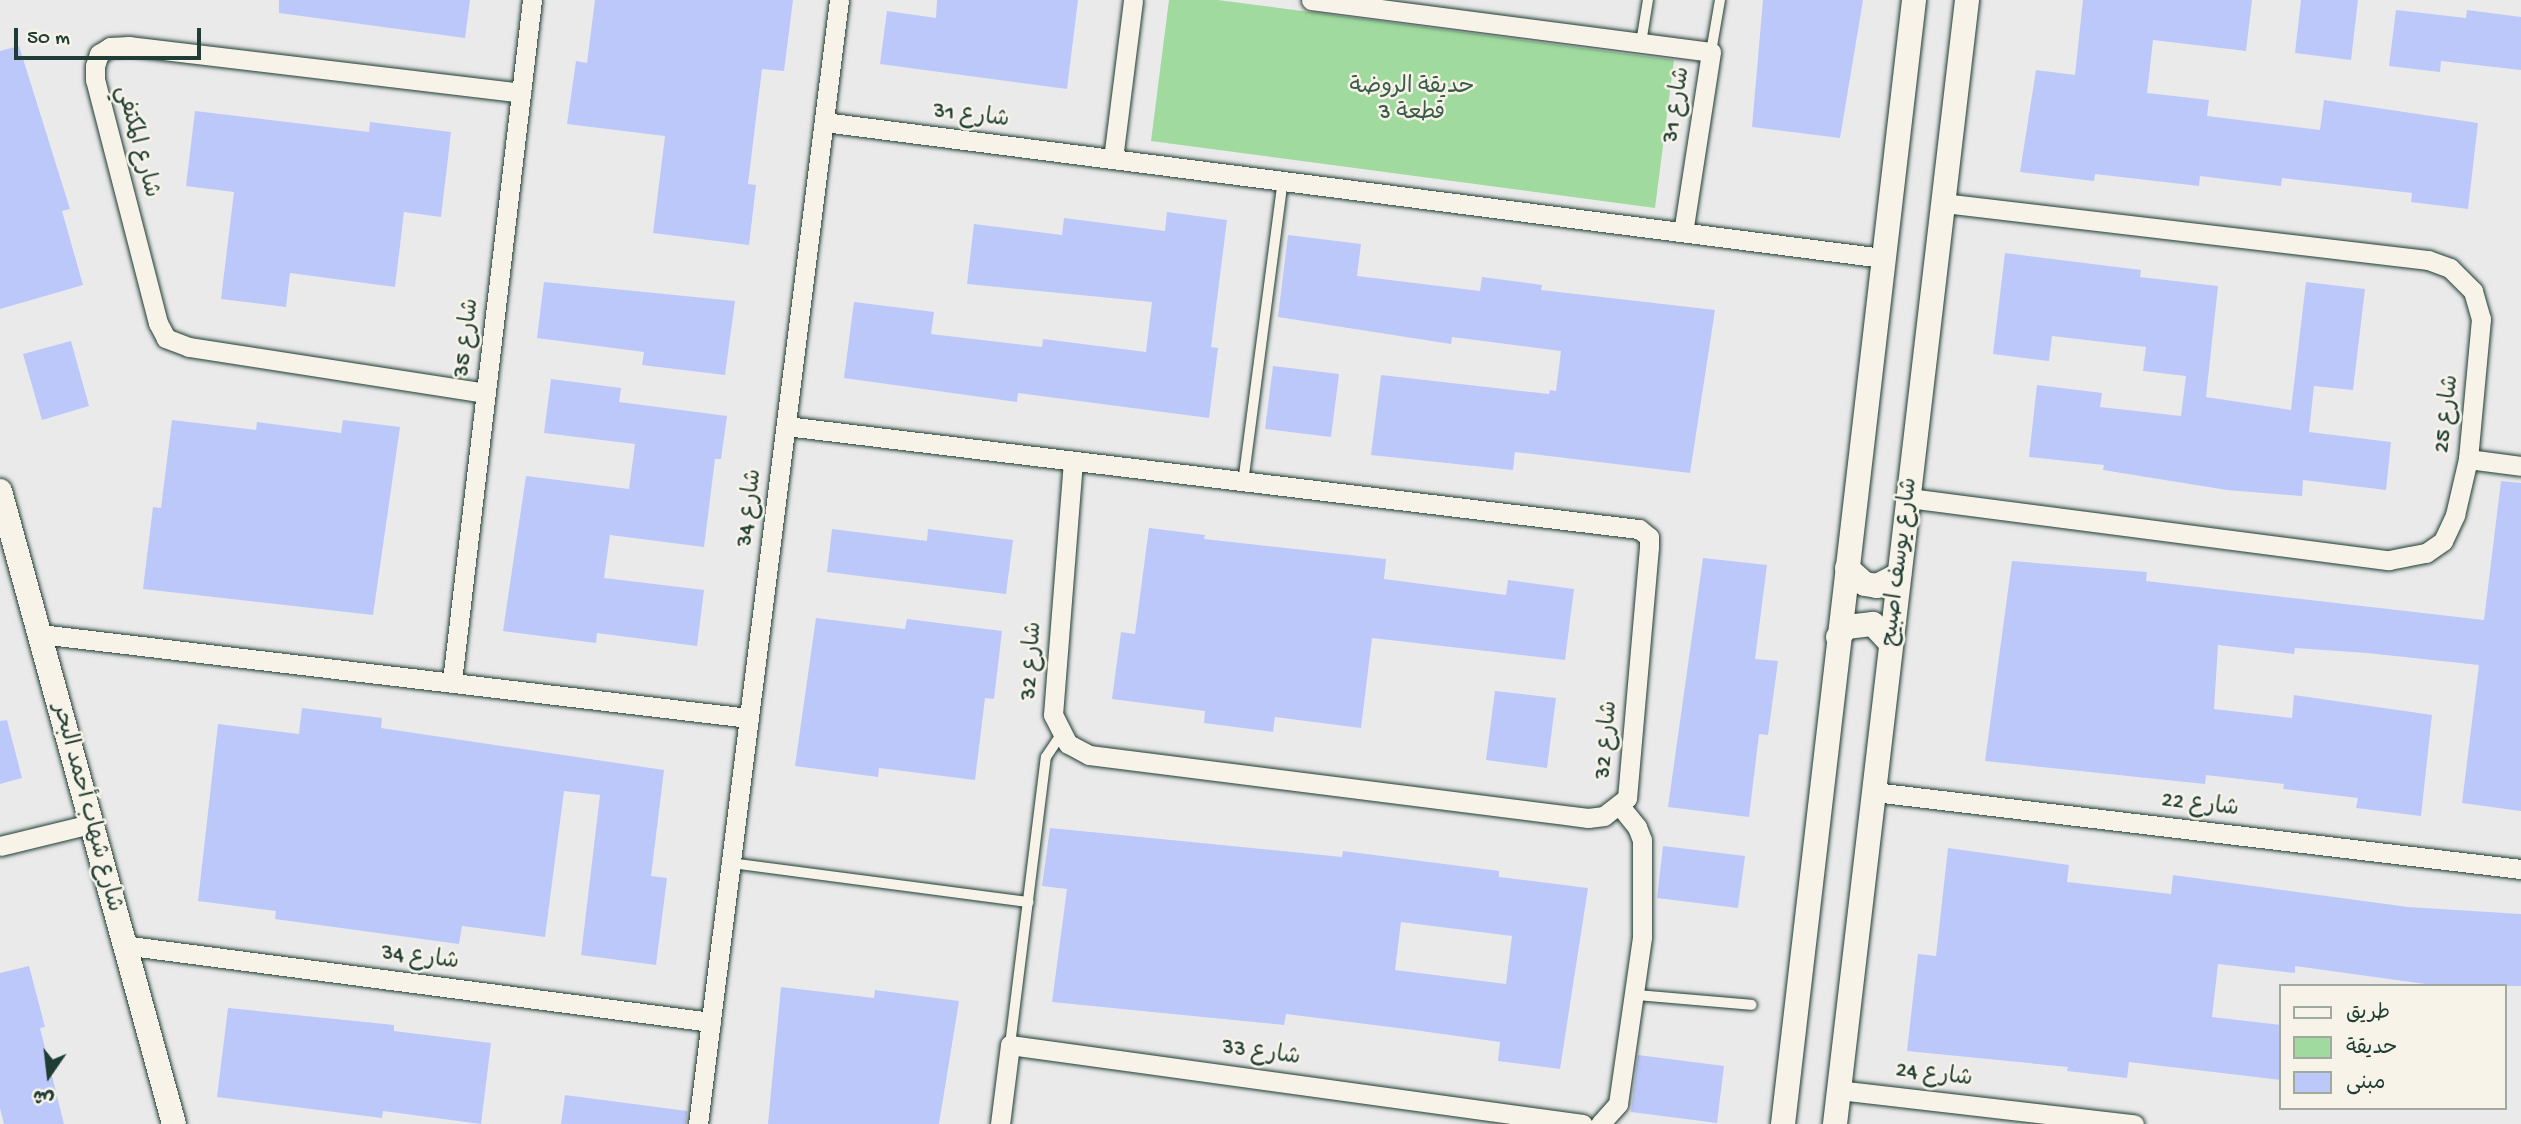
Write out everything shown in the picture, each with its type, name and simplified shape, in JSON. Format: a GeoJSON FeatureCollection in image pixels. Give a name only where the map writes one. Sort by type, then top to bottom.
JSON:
{"type":"FeatureCollection","features":[{"type":"Feature","properties":{"kind":"street","name":"شارع 35"},"geometry":{"type":"LineString","coordinates":[[452,681],[532,0]]}},
{"type":"Feature","properties":{"kind":"street","name":"شارع 34"},"geometry":{"type":"LineString","coordinates":[[698,1124],[839,0]]}},
{"type":"Feature","properties":{"kind":"street"},"geometry":{"type":"LineString","coordinates":[[1113,159],[1133,0]]}},
{"type":"Feature","properties":{"kind":"street","name":"شارع 31"},"geometry":{"type":"LineString","coordinates":[[1311,0],[1711,52],[1683,232]]}},
{"type":"Feature","properties":{"kind":"street"},"geometry":{"type":"LineString","coordinates":[[1783,1124],[1914,0]]}},
{"type":"Feature","properties":{"kind":"street","name":"شارع يوسف اصبيح"},"geometry":{"type":"LineString","coordinates":[[1835,1124],[1967,0]]}},
{"type":"Feature","properties":{"kind":"street","name":"شارع المكتفي"},"geometry":{"type":"LineString","coordinates":[[486,393],[189,346],[166,338],[160,331],[133,229],[95,80],[95,66],[99,54],[110,47],[129,46],[521,93]]}},
{"type":"Feature","properties":{"kind":"street","name":"شارع 31"},"geometry":{"type":"LineString","coordinates":[[824,122],[1883,258]]}},
{"type":"Feature","properties":{"kind":"street","name":"شارع 25"},"geometry":{"type":"LineString","coordinates":[[1909,498],[2389,561],[2427,553],[2443,541],[2455,515],[2468,459],[2481,319],[2473,291],[2450,268],[2428,260],[1945,203]]}},
{"type":"Feature","properties":{"kind":"street","name":"شارع 32"},"geometry":{"type":"LineString","coordinates":[[786,426],[1634,528],[1646,534],[1649,547],[1629,789],[1620,806],[1604,816],[1588,818],[1088,755],[1060,736],[1053,715],[1073,462]]}},
{"type":"Feature","properties":{"kind":"street"},"geometry":{"type":"LineString","coordinates":[[2468,459],[2521,466]]}},
{"type":"Feature","properties":{"kind":"street","name":"شارع شهاب أحمد البحر"},"geometry":{"type":"LineString","coordinates":[[0,491],[174,1124]]}},
{"type":"Feature","properties":{"kind":"street"},"geometry":{"type":"LineString","coordinates":[[1847,568],[1865,584],[1889,583],[1899,575]]}},
{"type":"Feature","properties":{"kind":"street"},"geometry":{"type":"LineString","coordinates":[[1838,637],[1847,627],[1873,624],[1891,643]]}},
{"type":"Feature","properties":{"kind":"street"},"geometry":{"type":"LineString","coordinates":[[40,634],[749,718]]}},
{"type":"Feature","properties":{"kind":"street","name":"شارع 22"},"geometry":{"type":"LineString","coordinates":[[1874,792],[2521,869]]}},
{"type":"Feature","properties":{"kind":"street"},"geometry":{"type":"LineString","coordinates":[[1600,1124],[1618,1104],[1636,995],[1642,937],[1642,840],[1637,827],[1620,806]]}},
{"type":"Feature","properties":{"kind":"street"},"geometry":{"type":"LineString","coordinates":[[0,846],[90,824]]}},
{"type":"Feature","properties":{"kind":"street","name":"شارع 34"},"geometry":{"type":"LineString","coordinates":[[123,945],[711,1022]]}},
{"type":"Feature","properties":{"kind":"street"},"geometry":{"type":"LineString","coordinates":[[1000,1124],[1010,1045]]}},
{"type":"Feature","properties":{"kind":"street","name":"شارع 33"},"geometry":{"type":"LineString","coordinates":[[1010,1045],[1583,1124]]}},
{"type":"Feature","properties":{"kind":"street","name":"شارع 24"},"geometry":{"type":"LineString","coordinates":[[1838,1090],[2024,1118],[2134,1124]]}},
{"type":"Feature","properties":{"kind":"lane"},"geometry":{"type":"LineString","coordinates":[[1641,43],[1648,0]]}},
{"type":"Feature","properties":{"kind":"lane"},"geometry":{"type":"LineString","coordinates":[[1711,52],[1720,0]]}},
{"type":"Feature","properties":{"kind":"lane"},"geometry":{"type":"LineString","coordinates":[[1243,483],[1283,181]]}},
{"type":"Feature","properties":{"kind":"lane"},"geometry":{"type":"LineString","coordinates":[[1010,1045],[1046,757],[1060,736]]}},
{"type":"Feature","properties":{"kind":"lane"},"geometry":{"type":"LineString","coordinates":[[731,863],[1028,902]]}},
{"type":"Feature","properties":{"kind":"lane"},"geometry":{"type":"LineString","coordinates":[[1636,995],[1752,1005]]}},
{"type":"Feature","properties":{"kind":"green space","name":"حديقة الروضة قطعة 3"},"geometry":{"type":"Polygon","coordinates":[[[1169,0],[1218,0],[1674,60],[1655,208],[1151,141],[1169,0]]]}},
{"type":"Feature","properties":{"kind":"building"},"geometry":{"type":"Polygon","coordinates":[[[279,0],[470,0],[465,38],[279,13],[279,0]]]}},
{"type":"Feature","properties":{"kind":"building"},"geometry":{"type":"Polygon","coordinates":[[[595,0],[793,0],[784,71],[762,69],[748,184],[756,185],[749,245],[653,233],[665,136],[567,124],[576,61],[587,63],[595,0]]]}},
{"type":"Feature","properties":{"kind":"building"},"geometry":{"type":"Polygon","coordinates":[[[937,0],[1078,0],[1067,89],[880,64],[887,11],[936,18],[937,0]]]}},
{"type":"Feature","properties":{"kind":"building"},"geometry":{"type":"Polygon","coordinates":[[[1763,0],[1863,0],[1840,138],[1752,127],[1763,0]]]}},
{"type":"Feature","properties":{"kind":"building"},"geometry":{"type":"Polygon","coordinates":[[[2083,0],[2252,0],[2246,51],[2153,40],[2147,93],[2209,100],[2207,116],[2320,130],[2324,100],[2478,123],[2468,209],[2411,202],[2412,193],[2282,178],[2281,186],[2200,176],[2199,186],[2095,174],[2094,181],[2020,172],[2036,70],[2075,75],[2083,0]]]}},
{"type":"Feature","properties":{"kind":"building"},"geometry":{"type":"Polygon","coordinates":[[[2301,0],[2358,0],[2351,60],[2295,53],[2301,0]]]}},
{"type":"Feature","properties":{"kind":"building"},"geometry":{"type":"Polygon","coordinates":[[[2396,10],[2466,18],[2467,10],[2521,17],[2521,70],[2441,61],[2440,72],[2389,66],[2396,10]]]}},
{"type":"Feature","properties":{"kind":"building"},"geometry":{"type":"Polygon","coordinates":[[[19,46],[70,209],[62,211],[83,285],[0,309],[0,51],[19,46]]]}},
{"type":"Feature","properties":{"kind":"building"},"geometry":{"type":"Polygon","coordinates":[[[195,111],[369,132],[370,122],[451,132],[441,217],[404,212],[395,287],[290,273],[286,307],[221,299],[234,192],[186,186],[195,111]]]}},
{"type":"Feature","properties":{"kind":"building"},"geometry":{"type":"Polygon","coordinates":[[[1167,212],[1227,220],[1211,347],[1218,348],[1209,418],[1018,393],[1017,402],[844,378],[854,302],[934,312],[931,334],[1042,347],[1043,339],[1146,352],[1152,302],[967,284],[974,224],[1062,235],[1064,218],[1165,231],[1167,212]]]}},
{"type":"Feature","properties":{"kind":"building"},"geometry":{"type":"Polygon","coordinates":[[[1288,235],[1361,244],[1357,276],[1480,291],[1482,277],[1542,285],[1541,290],[1715,310],[1690,473],[1515,452],[1513,470],[1371,455],[1381,375],[1549,394],[1550,390],[1556,391],[1561,351],[1452,337],[1451,344],[1278,317],[1288,235]]]}},
{"type":"Feature","properties":{"kind":"building"},"geometry":{"type":"Polygon","coordinates":[[[2005,253],[2141,270],[2140,277],[2218,286],[2206,397],[2291,410],[2306,282],[2365,289],[2353,390],[2314,386],[2309,432],[2391,442],[2386,490],[2303,480],[2302,496],[2227,490],[2103,470],[2104,465],[2029,457],[2037,385],[2102,393],[2100,407],[2181,416],[2186,376],[2143,371],[2146,347],[2052,336],[2049,361],[1993,354],[2005,253]]]}},
{"type":"Feature","properties":{"kind":"building"},"geometry":{"type":"Polygon","coordinates":[[[544,282],[735,301],[725,375],[642,365],[644,352],[537,338],[544,282]]]}},
{"type":"Feature","properties":{"kind":"building"},"geometry":{"type":"Polygon","coordinates":[[[71,341],[89,406],[42,420],[23,354],[71,341]]]}},
{"type":"Feature","properties":{"kind":"building"},"geometry":{"type":"Polygon","coordinates":[[[1273,366],[1339,374],[1331,437],[1265,429],[1273,366]]]}},
{"type":"Feature","properties":{"kind":"building"},"geometry":{"type":"Polygon","coordinates":[[[551,379],[621,388],[619,402],[727,416],[721,459],[715,459],[704,547],[610,535],[604,578],[704,590],[697,646],[597,633],[596,643],[503,631],[526,476],[629,489],[635,444],[544,433],[551,379]]]}},
{"type":"Feature","properties":{"kind":"building"},"geometry":{"type":"Polygon","coordinates":[[[172,420],[256,430],[257,422],[341,433],[343,420],[400,427],[373,615],[143,589],[153,507],[161,508],[172,420]]]}},
{"type":"Feature","properties":{"kind":"building"},"geometry":{"type":"Polygon","coordinates":[[[2501,481],[2521,483],[2521,811],[2462,803],[2479,665],[2367,653],[2295,648],[2294,654],[2218,645],[2214,709],[2292,718],[2294,695],[2432,715],[2421,816],[2356,808],[2358,798],[2283,789],[2284,784],[2206,775],[2205,784],[1985,761],[2012,561],[2147,572],[2146,581],[2484,620],[2501,481]]]}},
{"type":"Feature","properties":{"kind":"building"},"geometry":{"type":"Polygon","coordinates":[[[1149,528],[1205,535],[1204,539],[1386,559],[1384,579],[1506,595],[1508,580],[1574,589],[1565,660],[1372,638],[1361,728],[1275,717],[1273,732],[1204,723],[1205,711],[1112,699],[1121,632],[1135,634],[1149,528]]]}},
{"type":"Feature","properties":{"kind":"building"},"geometry":{"type":"Polygon","coordinates":[[[832,529],[927,541],[928,529],[1013,540],[1006,594],[827,572],[832,529]]]}},
{"type":"Feature","properties":{"kind":"building"},"geometry":{"type":"Polygon","coordinates":[[[1703,558],[1767,565],[1755,659],[1778,661],[1768,735],[1759,734],[1749,817],[1668,807],[1703,558]]]}},
{"type":"Feature","properties":{"kind":"building"},"geometry":{"type":"Polygon","coordinates":[[[816,618],[905,629],[907,619],[1002,631],[994,699],[985,698],[975,780],[879,768],[878,777],[795,766],[816,618]]]}},
{"type":"Feature","properties":{"kind":"building"},"geometry":{"type":"Polygon","coordinates":[[[1495,691],[1556,698],[1547,768],[1486,760],[1495,691]]]}},
{"type":"Feature","properties":{"kind":"building"},"geometry":{"type":"Polygon","coordinates":[[[302,708],[382,718],[381,728],[664,770],[651,876],[667,878],[656,965],[581,955],[600,795],[564,791],[545,937],[462,926],[459,944],[275,919],[276,911],[198,901],[218,724],[299,734],[302,708]]]}},
{"type":"Feature","properties":{"kind":"building"},"geometry":{"type":"Polygon","coordinates":[[[7,720],[22,778],[0,784],[0,721],[7,720]]]}},
{"type":"Feature","properties":{"kind":"building"},"geometry":{"type":"Polygon","coordinates":[[[1050,828],[1342,857],[1343,851],[1499,871],[1499,877],[1588,888],[1560,1069],[1498,1061],[1500,1042],[1414,1030],[1286,1014],[1284,1025],[1052,1002],[1067,889],[1042,886],[1050,828]],[[1401,922],[1395,970],[1506,984],[1512,936],[1401,922]]]}},
{"type":"Feature","properties":{"kind":"building"},"geometry":{"type":"Polygon","coordinates":[[[1663,846],[1745,856],[1738,908],[1657,898],[1663,846]]]}},
{"type":"Feature","properties":{"kind":"building"},"geometry":{"type":"Polygon","coordinates":[[[1948,848],[2069,865],[2067,882],[2171,894],[2173,875],[2408,907],[2521,914],[2521,986],[2426,984],[2295,966],[2295,973],[2218,964],[2212,1017],[2280,1025],[2280,1080],[2129,1062],[2127,1078],[2067,1071],[2068,1067],[1907,1051],[1918,954],[1936,956],[1948,848]]]}},
{"type":"Feature","properties":{"kind":"building"},"geometry":{"type":"Polygon","coordinates":[[[29,966],[45,1027],[40,1028],[64,1124],[4,1124],[0,1108],[0,973],[29,966]]]}},
{"type":"Feature","properties":{"kind":"building"},"geometry":{"type":"Polygon","coordinates":[[[781,987],[874,998],[875,990],[959,1001],[939,1124],[768,1124],[781,987]]]}},
{"type":"Feature","properties":{"kind":"building"},"geometry":{"type":"Polygon","coordinates":[[[228,1008],[394,1025],[394,1031],[491,1043],[481,1124],[383,1111],[382,1118],[217,1097],[228,1008]]]}},
{"type":"Feature","properties":{"kind":"building"},"geometry":{"type":"Polygon","coordinates":[[[1638,1055],[1724,1066],[1717,1123],[1631,1112],[1638,1055]]]}},
{"type":"Feature","properties":{"kind":"building"},"geometry":{"type":"Polygon","coordinates":[[[565,1095],[687,1111],[686,1124],[561,1124],[565,1095]]]}}]}
